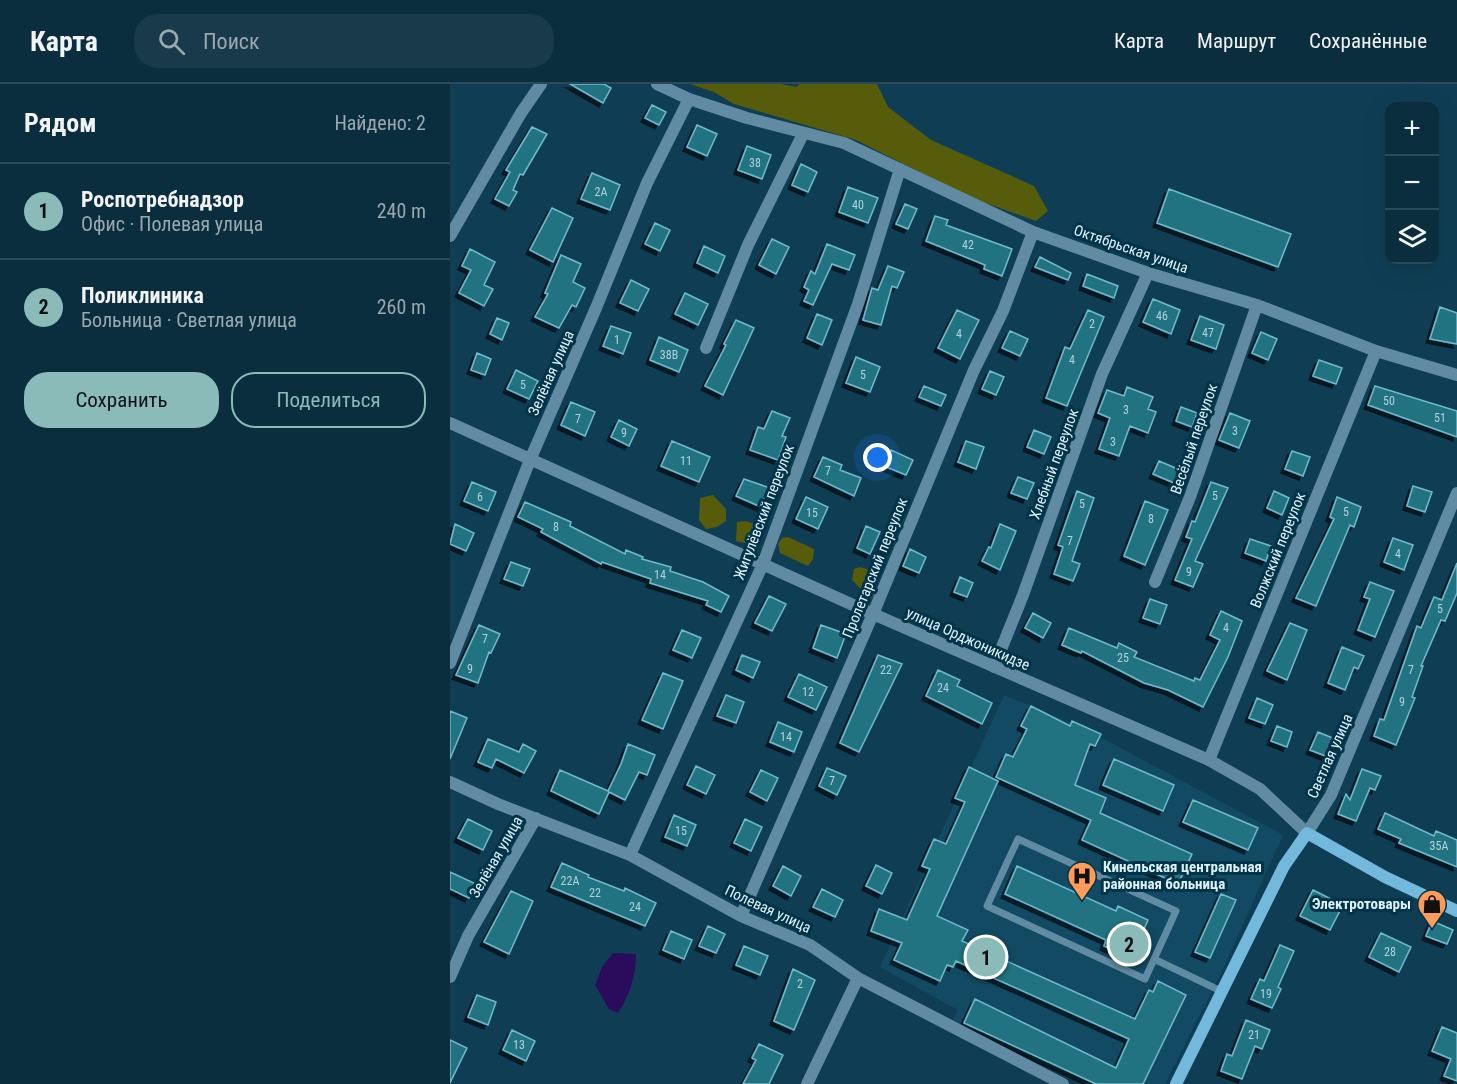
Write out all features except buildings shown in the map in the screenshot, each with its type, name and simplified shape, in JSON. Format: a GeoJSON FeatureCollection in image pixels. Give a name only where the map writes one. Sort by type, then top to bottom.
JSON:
{"type":"FeatureCollection","features":[{"type":"Feature","properties":{"kind":"main road","name":"улица Орджоникидзе"},"geometry":{"type":"LineString","coordinates":[[1307,833],[1384,877],[1457,911]]}},
{"type":"Feature","properties":{"kind":"main road","name":"Светлая улица"},"geometry":{"type":"LineString","coordinates":[[1176,1084],[1284,866],[1307,833]]}},
{"type":"Feature","properties":{"kind":"street"},"geometry":{"type":"LineString","coordinates":[[450,236],[521,113],[541,84]]}},
{"type":"Feature","properties":{"kind":"street","name":"Октябрьская улица"},"geometry":{"type":"LineString","coordinates":[[657,84],[689,99],[803,134],[844,143],[1034,232],[1148,273],[1257,305],[1376,351],[1457,375]]}},
{"type":"Feature","properties":{"kind":"street","name":"Зелёная улица"},"geometry":{"type":"LineString","coordinates":[[450,663],[530,460],[596,308],[646,183],[689,99]]}},
{"type":"Feature","properties":{"kind":"street"},"geometry":{"type":"LineString","coordinates":[[706,348],[748,245],[803,134]]}},
{"type":"Feature","properties":{"kind":"street","name":"Жигулёвский переулок"},"geometry":{"type":"LineString","coordinates":[[630,855],[763,564],[858,304],[900,169]]}},
{"type":"Feature","properties":{"kind":"street","name":"Пролетарский переулок"},"geometry":{"type":"LineString","coordinates":[[741,916],[873,614],[925,484],[1003,311],[1034,232]]}},
{"type":"Feature","properties":{"kind":"street","name":"Хлебный переулок"},"geometry":{"type":"LineString","coordinates":[[994,667],[1023,595],[1102,374],[1148,273]]}},
{"type":"Feature","properties":{"kind":"street","name":"Весёлый переулок"},"geometry":{"type":"LineString","coordinates":[[1155,582],[1190,497],[1257,305]]}},
{"type":"Feature","properties":{"kind":"street","name":"Волжский переулок"},"geometry":{"type":"LineString","coordinates":[[1209,760],[1376,351]]}},
{"type":"Feature","properties":{"kind":"street","name":"улица Орджоникидзе"},"geometry":{"type":"LineString","coordinates":[[450,423],[873,614],[1209,760],[1260,789],[1307,833]]}},
{"type":"Feature","properties":{"kind":"street","name":"Светлая улица"},"geometry":{"type":"LineString","coordinates":[[1307,833],[1331,795],[1457,493]]}},
{"type":"Feature","properties":{"kind":"street","name":"Полевая улица"},"geometry":{"type":"LineString","coordinates":[[450,782],[630,855],[741,916],[810,945],[858,978],[1063,1084]]}},
{"type":"Feature","properties":{"kind":"street","name":"Зелёная улица"},"geometry":{"type":"LineString","coordinates":[[450,976],[468,936],[536,818]]}},
{"type":"Feature","properties":{"kind":"street"},"geometry":{"type":"LineString","coordinates":[[807,1084],[858,978]]}},
{"type":"Feature","properties":{"kind":"lane"},"geometry":{"type":"LineString","coordinates":[[1018,839],[1176,912],[1154,959],[1144,979],[987,906],[1018,839]]}},
{"type":"Feature","properties":{"kind":"lane"},"geometry":{"type":"LineString","coordinates":[[1154,959],[1223,992]]}},
{"type":"Feature","properties":{"kind":"shaded area"},"geometry":{"type":"Polygon","coordinates":[[[690,84],[781,84],[797,87],[799,84],[877,84],[888,107],[931,140],[1034,186],[1048,211],[1036,221],[969,197],[856,140],[734,104],[714,92],[690,84]]]}},
{"type":"Feature","properties":{"kind":"shaded area"},"geometry":{"type":"Polygon","coordinates":[[[713,495],[726,509],[726,521],[717,527],[706,529],[699,520],[700,498],[713,495]]]}},
{"type":"Feature","properties":{"kind":"shaded area"},"geometry":{"type":"Polygon","coordinates":[[[746,521],[765,528],[757,546],[736,541],[737,522],[746,521]]]}},
{"type":"Feature","properties":{"kind":"shaded area"},"geometry":{"type":"Polygon","coordinates":[[[788,537],[814,549],[813,559],[808,566],[780,553],[778,544],[782,538],[788,537]]]}},
{"type":"Feature","properties":{"kind":"shaded area"},"geometry":{"type":"Polygon","coordinates":[[[860,567],[867,569],[875,583],[876,594],[871,599],[852,580],[854,569],[860,567]]]}},
{"type":"Feature","properties":{"kind":"shaded area","name":"Кинельская центральная районная больница"},"geometry":{"type":"Polygon","coordinates":[[[1004,695],[1071,723],[1067,734],[1095,746],[1101,734],[1100,737],[1283,835],[1221,973],[1165,1084],[1087,1084],[953,1020],[958,1010],[880,967],[1004,695]]]}},
{"type":"Feature","properties":{"kind":"shaded area"},"geometry":{"type":"Polygon","coordinates":[[[613,953],[636,954],[632,985],[618,1013],[609,1009],[595,985],[602,967],[613,953]]]}},
{"type":"Feature","properties":{"kind":"place","name":"Кинельская центральная районная больница"},"geometry":{"type":"Point","coordinates":[1082,902]}},
{"type":"Feature","properties":{"kind":"place","name":"Электротовары"},"geometry":{"type":"Point","coordinates":[1432,930]}},
{"type":"Feature","properties":{"kind":"place","name":"Поликлиника"},"geometry":{"type":"Point","coordinates":[1129,944]}},
{"type":"Feature","properties":{"kind":"place","name":"Роспотребнадзор"},"geometry":{"type":"Point","coordinates":[986,957]}}]}
